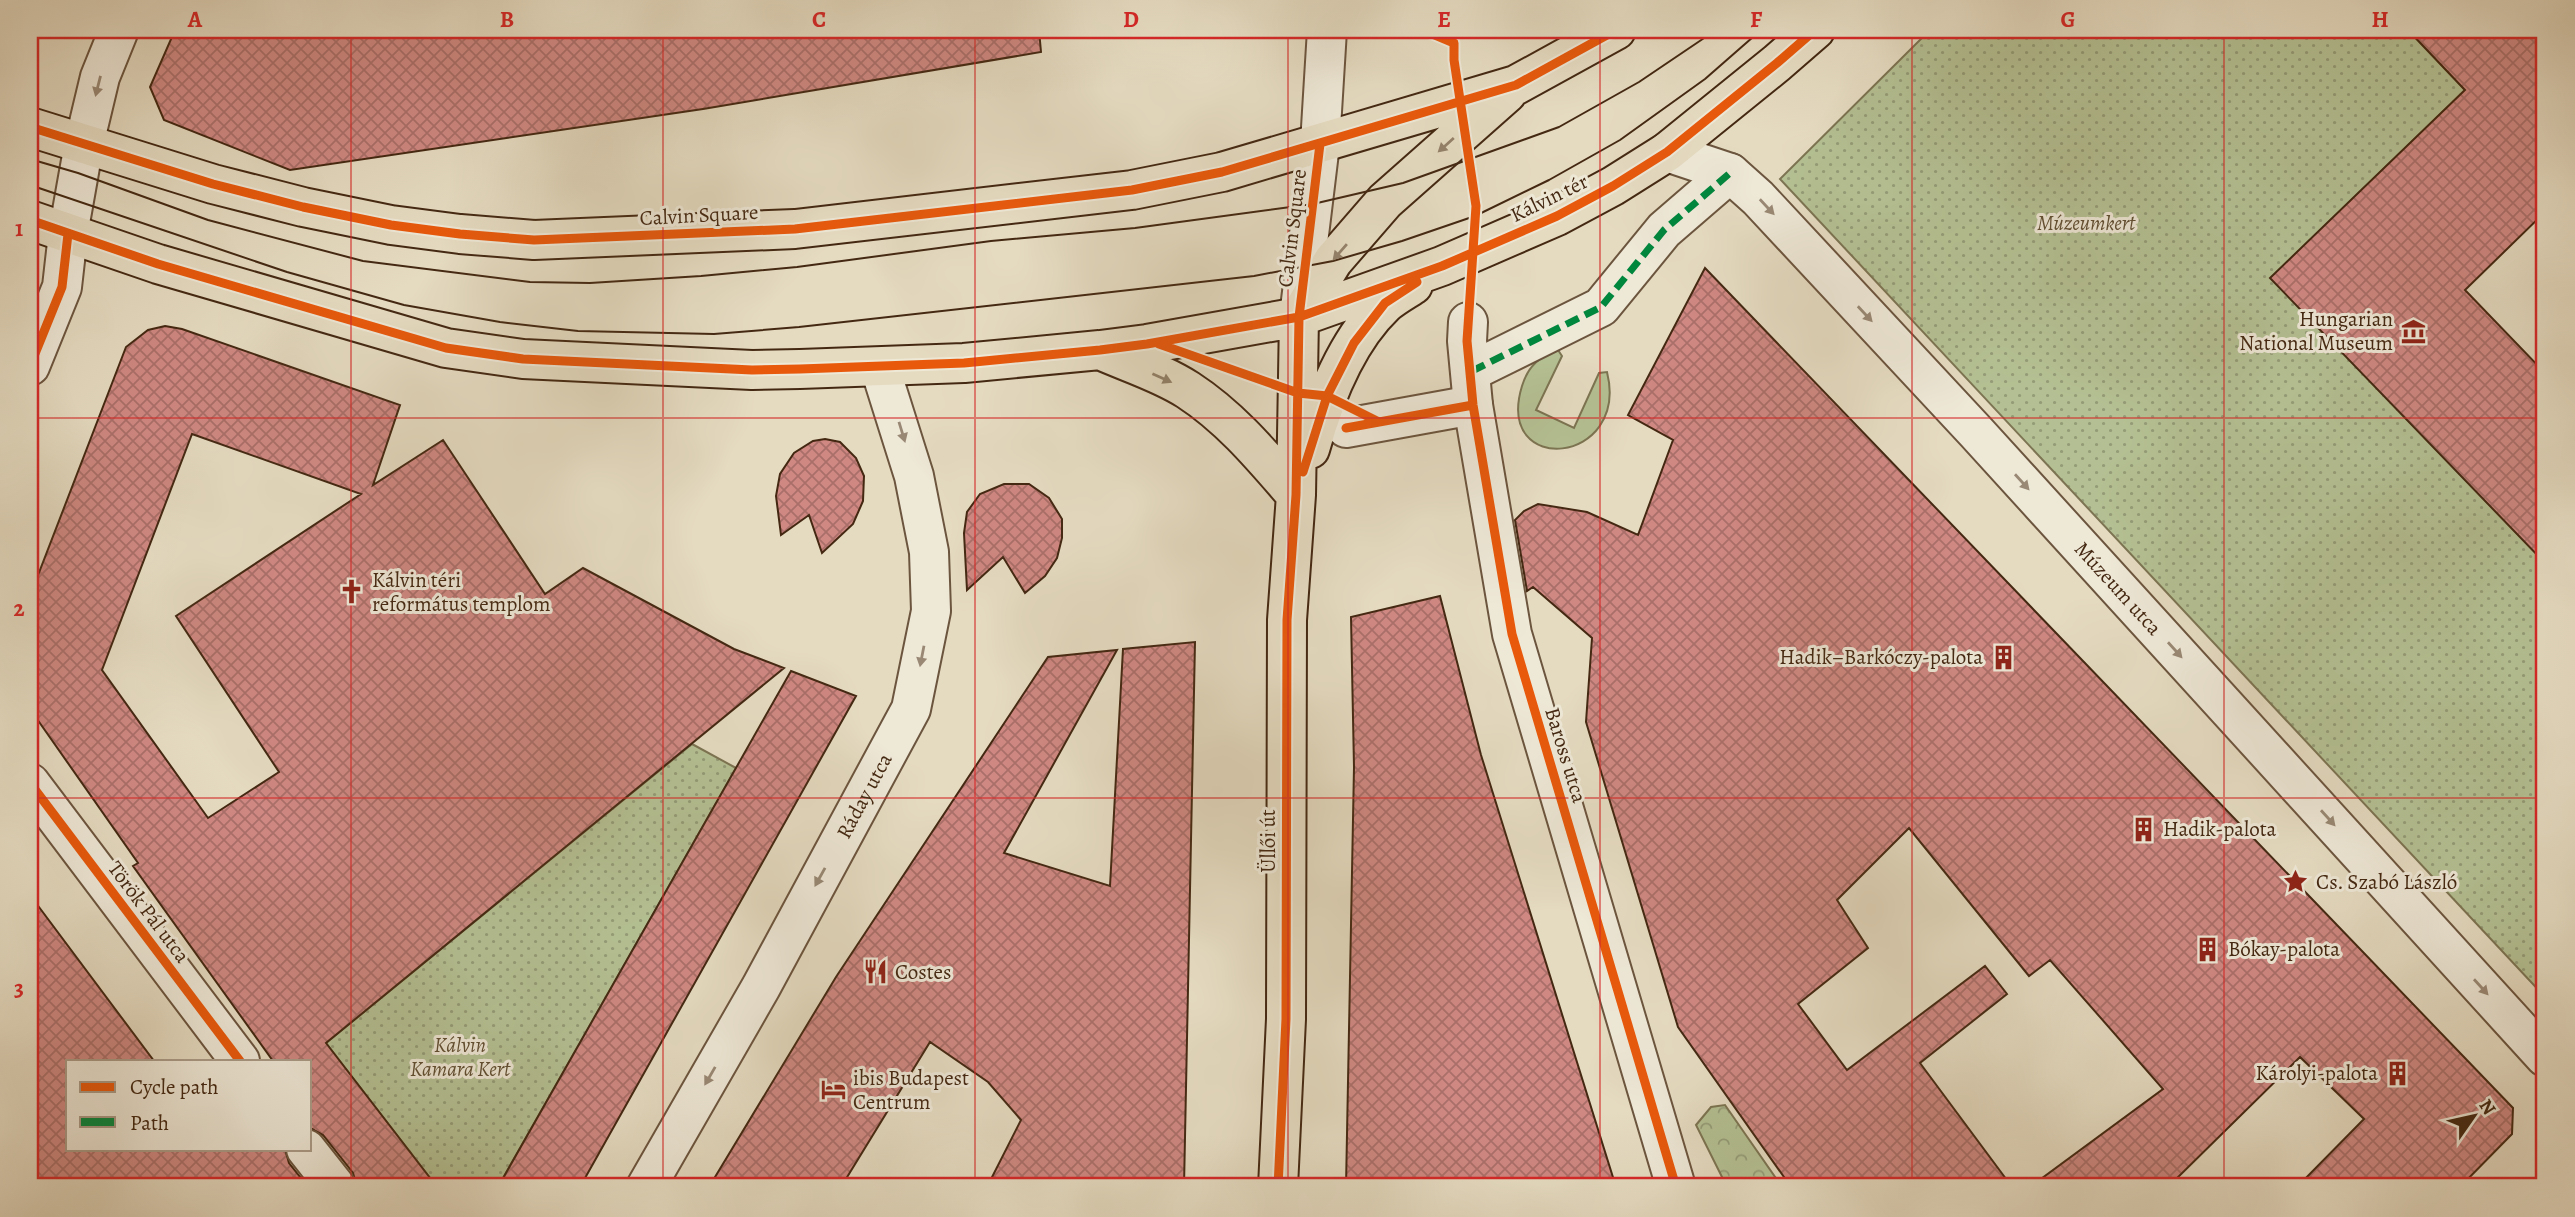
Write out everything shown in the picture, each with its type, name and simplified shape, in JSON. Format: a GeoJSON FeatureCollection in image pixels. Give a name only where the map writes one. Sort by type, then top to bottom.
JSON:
{"type":"FeatureCollection","features":[{"type":"Feature","properties":{"kind":"main road"},"geometry":{"type":"LineString","coordinates":[[1516,85],[1616,30]]}},
{"type":"Feature","properties":{"kind":"main road","name":"Kálvin tér"},"geometry":{"type":"LineString","coordinates":[[1442,266],[1557,216],[1613,186],[1667,152],[1815,30]]}},
{"type":"Feature","properties":{"kind":"main road","name":"Calvin Square"},"geometry":{"type":"LineString","coordinates":[[30,127],[213,184],[303,207],[391,225],[534,240],[795,229],[868,218],[1132,190],[1222,172],[1516,85]]}},
{"type":"Feature","properties":{"kind":"main road","name":"Calvin Square"},"geometry":{"type":"LineString","coordinates":[[1296,495],[1299,317],[1333,261],[1385,201],[1516,85]]}},
{"type":"Feature","properties":{"kind":"main road","name":"Calvin Square"},"geometry":{"type":"LineString","coordinates":[[30,219],[158,264],[446,348],[523,359],[738,369],[880,368],[964,363],[1147,344],[1299,317],[1442,266]]}},
{"type":"Feature","properties":{"kind":"main road"},"geometry":{"type":"LineString","coordinates":[[1296,495],[1326,396],[1354,343],[1385,303],[1442,266]]}},
{"type":"Feature","properties":{"kind":"main road","name":"Calvin Square"},"geometry":{"type":"LineString","coordinates":[[1100,350],[1186,389],[1217,411],[1244,436],[1296,495]]}},
{"type":"Feature","properties":{"kind":"main road","name":"Üllői út"},"geometry":{"type":"LineString","coordinates":[[1278,1187],[1286,1019],[1287,620],[1296,495]]}},
{"type":"Feature","properties":{"kind":"street"},"geometry":{"type":"LineString","coordinates":[[30,366],[62,287],[68,234],[84,144],[100,77],[119,30]]}},
{"type":"Feature","properties":{"kind":"street"},"geometry":{"type":"LineString","coordinates":[[1320,144],[1327,30]]}},
{"type":"Feature","properties":{"kind":"street","name":"Calvin Square"},"geometry":{"type":"LineString","coordinates":[[1299,317],[1320,144]]}},
{"type":"Feature","properties":{"kind":"street","name":"Múzeum utca"},"geometry":{"type":"LineString","coordinates":[[1667,152],[1730,173],[1758,198],[1976,432],[2545,1057]]}},
{"type":"Feature","properties":{"kind":"street"},"geometry":{"type":"LineString","coordinates":[[1346,428],[1473,388],[1601,307],[1664,230],[1730,173]]}},
{"type":"Feature","properties":{"kind":"street","name":"Baross utca"},"geometry":{"type":"LineString","coordinates":[[1468,322],[1467,341],[1473,388],[1512,634],[1676,1187]]}},
{"type":"Feature","properties":{"kind":"street","name":"Ráday utca"},"geometry":{"type":"LineString","coordinates":[[646,1187],[761,987],[911,709],[931,611],[929,552],[914,476],[880,368]]}},
{"type":"Feature","properties":{"kind":"street","name":"Török Pál utca"},"geometry":{"type":"LineString","coordinates":[[30,783],[239,1060]]}},
{"type":"Feature","properties":{"kind":"street"},"geometry":{"type":"LineString","coordinates":[[307,1150],[336,1187]]}},
{"type":"Feature","properties":{"kind":"green space","name":"Múzeumkert"},"geometry":{"type":"Polygon","coordinates":[[[1930,30],[2408,30],[2465,90],[2271,278],[2545,563],[2545,997],[1780,179],[1930,30]]]}},
{"type":"Feature","properties":{"kind":"green space"},"geometry":{"type":"Polygon","coordinates":[[[1558,350],[1562,356],[1536,410],[1574,428],[1599,373],[1607,372],[1609,403],[1599,426],[1583,442],[1563,448],[1543,447],[1527,436],[1519,416],[1522,386],[1531,367],[1546,355],[1558,350]]]}},
{"type":"Feature","properties":{"kind":"green space","name":"Kálvin Kamara Kert"},"geometry":{"type":"Polygon","coordinates":[[[692,744],[736,768],[498,1187],[437,1187],[326,1043],[692,744]]]}},
{"type":"Feature","properties":{"kind":"green space"},"geometry":{"type":"Polygon","coordinates":[[[1725,1105],[1782,1187],[1727,1187],[1696,1125],[1711,1107],[1725,1105]]]}},
{"type":"Feature","properties":{"kind":"building"},"geometry":{"type":"Polygon","coordinates":[[[175,30],[1039,30],[1041,52],[703,109],[290,170],[164,120],[150,87],[175,30]]]}},
{"type":"Feature","properties":{"kind":"building","name":"Hungarian National Museum"},"geometry":{"type":"Polygon","coordinates":[[[2408,30],[2545,30],[2545,212],[2465,290],[2545,373],[2545,563],[2270,278],[2465,90],[2408,30]]]}},
{"type":"Feature","properties":{"kind":"building"},"geometry":{"type":"Polygon","coordinates":[[[1705,268],[2513,1108],[2512,1134],[2460,1187],[2297,1187],[2364,1119],[2300,1057],[2168,1187],[2030,1187],[2163,1089],[2050,960],[2029,976],[1909,828],[1837,900],[1868,948],[1798,1004],[1847,1070],[1985,966],[2007,994],[1920,1063],[2012,1187],[1791,1187],[1678,1027],[1586,722],[1592,638],[1533,587],[1527,591],[1515,520],[1524,511],[1538,504],[1587,512],[1638,535],[1673,440],[1628,415],[1705,268]]]}},
{"type":"Feature","properties":{"kind":"building"},"geometry":{"type":"Polygon","coordinates":[[[165,326],[182,329],[400,405],[373,485],[443,440],[545,594],[583,568],[734,649],[784,668],[326,1043],[437,1187],[357,1187],[353,1173],[323,1135],[312,1129],[312,1060],[272,1060],[133,866],[138,863],[30,709],[30,596],[126,347],[148,330],[165,326]],[[192,434],[102,670],[208,818],[279,772],[176,616],[361,494],[192,434]]]}},
{"type":"Feature","properties":{"kind":"building"},"geometry":{"type":"Polygon","coordinates":[[[825,439],[840,442],[856,458],[864,476],[863,501],[853,524],[822,553],[809,515],[781,535],[776,496],[780,474],[794,453],[813,441],[825,439]]]}},
{"type":"Feature","properties":{"kind":"building"},"geometry":{"type":"Polygon","coordinates":[[[1004,484],[1029,484],[1049,498],[1062,519],[1062,538],[1057,558],[1045,576],[1025,593],[1003,557],[967,590],[964,533],[967,512],[980,494],[1004,484]]]}},
{"type":"Feature","properties":{"kind":"building"},"geometry":{"type":"Polygon","coordinates":[[[1440,596],[1481,755],[1616,1187],[1346,1187],[1354,767],[1351,617],[1440,596]]]}},
{"type":"Feature","properties":{"kind":"building"},"geometry":{"type":"Polygon","coordinates":[[[1195,642],[1184,1187],[987,1187],[1021,1120],[988,1082],[930,1042],[841,1187],[709,1187],[836,977],[1048,657],[1117,650],[1004,853],[1110,886],[1123,649],[1195,642]]]}},
{"type":"Feature","properties":{"kind":"building"},"geometry":{"type":"Polygon","coordinates":[[[791,671],[856,696],[580,1187],[498,1187],[791,671]]]}},
{"type":"Feature","properties":{"kind":"building"},"geometry":{"type":"Polygon","coordinates":[[[30,895],[153,1060],[66,1060],[66,1150],[285,1150],[289,1163],[308,1187],[30,1187],[30,895]]]}},
{"type":"Feature","properties":{"kind":"tram line"},"geometry":{"type":"LineString","coordinates":[[30,159],[78,173],[208,220],[363,261],[530,282],[590,283],[701,276],[797,267],[991,241],[1135,228],[1313,204],[1403,183],[1559,127],[1639,82],[1716,30]]}},
{"type":"Feature","properties":{"kind":"tram line"},"geometry":{"type":"LineString","coordinates":[[30,185],[287,272],[404,305],[500,322],[578,331],[714,334],[799,327],[1254,276],[1333,261],[1402,241],[1475,216],[1549,180],[1620,140],[1705,79],[1761,30]]}},
{"type":"Feature","properties":{"kind":"marked path"},"geometry":{"type":"LineString","coordinates":[[1472,371],[1601,307],[1664,230],[1730,173]]}},
{"type":"Feature","properties":{"kind":"cycle path"},"geometry":{"type":"LineString","coordinates":[[1423,30],[1454,43],[1454,60],[1476,206],[1467,341],[1473,405],[1512,634],[1676,1187]]}},
{"type":"Feature","properties":{"kind":"cycle path"},"geometry":{"type":"LineString","coordinates":[[30,127],[213,184],[303,207],[391,225],[534,240],[795,229],[1132,190],[1222,172],[1516,85],[1616,30]]}},
{"type":"Feature","properties":{"kind":"cycle path"},"geometry":{"type":"LineString","coordinates":[[30,220],[158,264],[446,348],[523,359],[752,370],[964,363],[1100,350],[1299,317],[1442,266],[1557,216],[1613,186],[1667,152],[1815,30]]}},
{"type":"Feature","properties":{"kind":"cycle path"},"geometry":{"type":"LineString","coordinates":[[1278,1187],[1286,1019],[1287,620],[1296,495],[1299,317],[1320,144]]}},
{"type":"Feature","properties":{"kind":"cycle path"},"geometry":{"type":"LineString","coordinates":[[30,366],[62,287],[68,234]]}},
{"type":"Feature","properties":{"kind":"cycle path"},"geometry":{"type":"LineString","coordinates":[[1303,472],[1327,396],[1354,343],[1385,303],[1417,282]]}},
{"type":"Feature","properties":{"kind":"cycle path"},"geometry":{"type":"LineString","coordinates":[[1159,344],[1298,393],[1327,396],[1379,422]]}},
{"type":"Feature","properties":{"kind":"cycle path"},"geometry":{"type":"LineString","coordinates":[[1346,428],[1473,405]]}},
{"type":"Feature","properties":{"kind":"cycle path"},"geometry":{"type":"LineString","coordinates":[[30,783],[239,1060]]}},
{"type":"Feature","properties":{"kind":"place","name":"Hungarian National Museum"},"geometry":{"type":"Point","coordinates":[2413,331]}},
{"type":"Feature","properties":{"kind":"place","name":"Kálvin téri református templom"},"geometry":{"type":"Point","coordinates":[352,592]}},
{"type":"Feature","properties":{"kind":"place","name":"Hadik–Barkóczy-palota"},"geometry":{"type":"Point","coordinates":[2003,657]}},
{"type":"Feature","properties":{"kind":"place","name":"Hadik-palota"},"geometry":{"type":"Point","coordinates":[2143,829]}},
{"type":"Feature","properties":{"kind":"place","name":"Cs. Szabó László"},"geometry":{"type":"Point","coordinates":[2296,882]}},
{"type":"Feature","properties":{"kind":"place","name":"Bókay-palota"},"geometry":{"type":"Point","coordinates":[2208,949]}},
{"type":"Feature","properties":{"kind":"place","name":"Costes"},"geometry":{"type":"Point","coordinates":[875,972]}},
{"type":"Feature","properties":{"kind":"place","name":"Károlyi-palota"},"geometry":{"type":"Point","coordinates":[2398,1073]}},
{"type":"Feature","properties":{"kind":"place","name":"ibis Budapest Centrum"},"geometry":{"type":"Point","coordinates":[833,1090]}}]}
